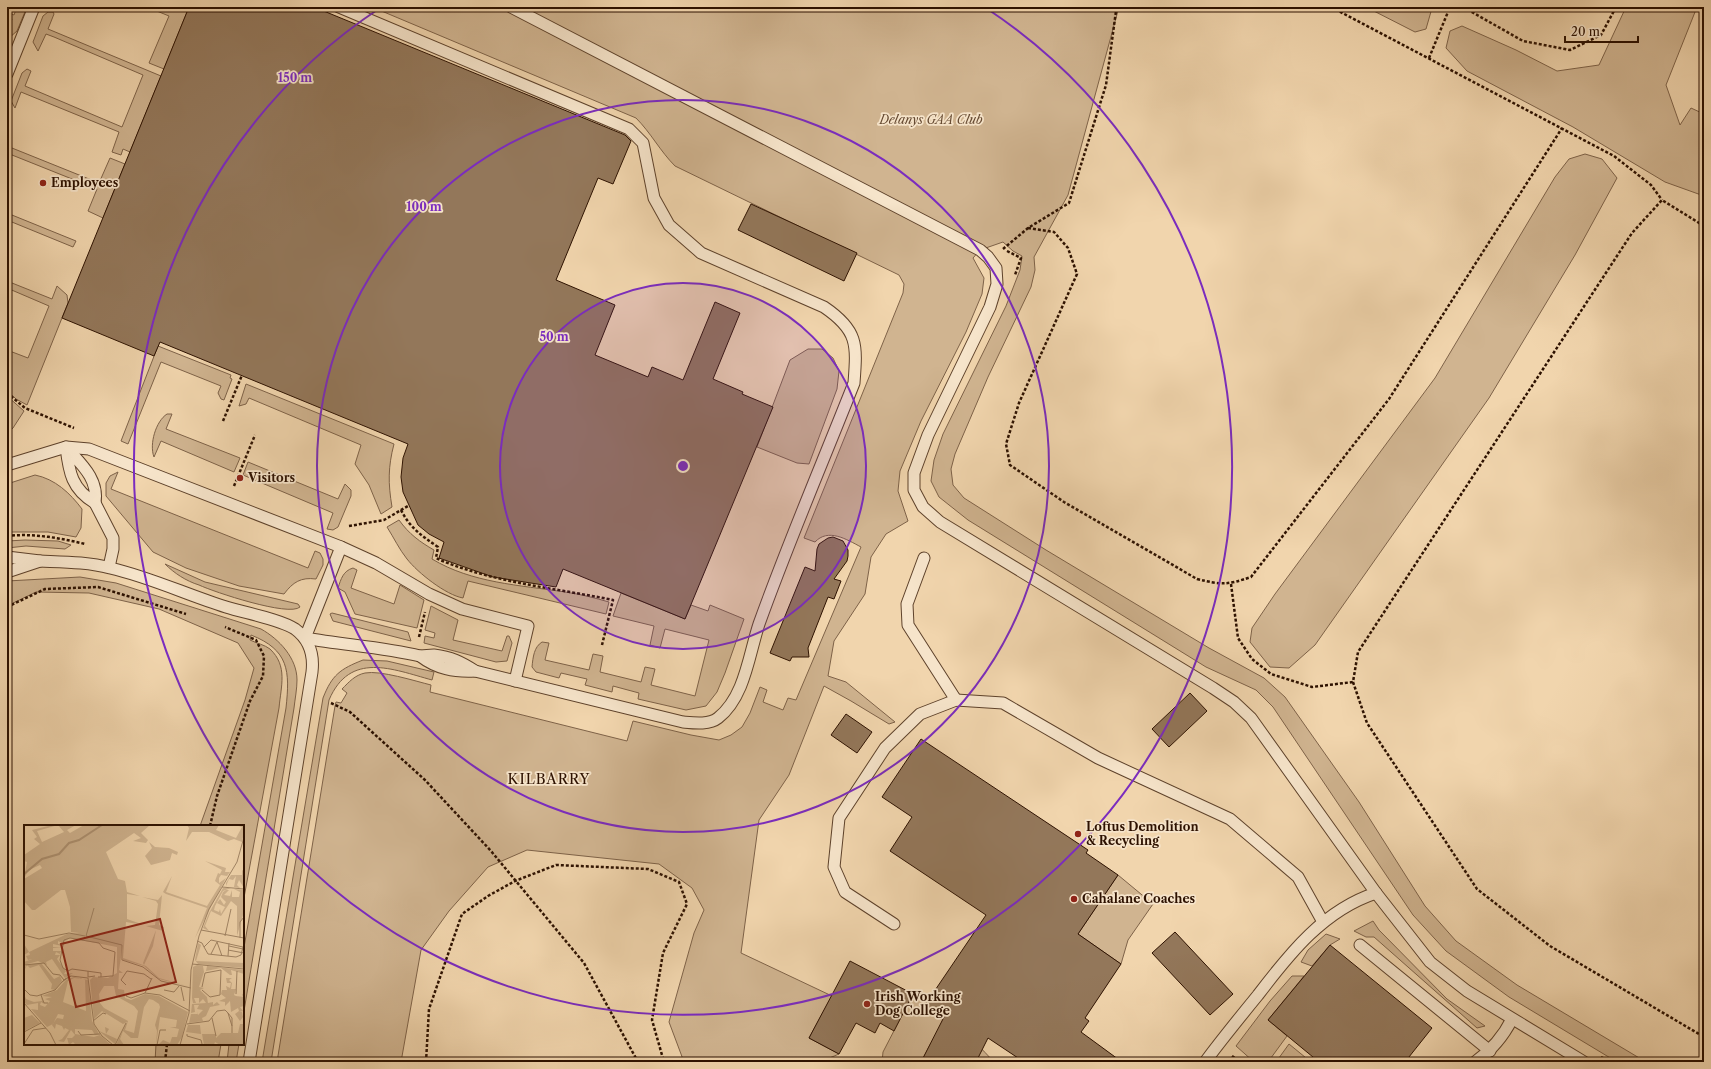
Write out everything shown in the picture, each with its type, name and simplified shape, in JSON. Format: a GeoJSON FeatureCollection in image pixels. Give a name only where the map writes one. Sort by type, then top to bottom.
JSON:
{"type":"FeatureCollection","features":[{"type":"Feature","properties":{"kind":"lane"},"geometry":{"type":"LineString","coordinates":[[7,74],[34,7]]}},
{"type":"Feature","properties":{"kind":"lane"},"geometry":{"type":"LineString","coordinates":[[305,638],[334,643],[369,646],[417,655],[432,665],[446,670],[475,672],[683,722],[703,723],[718,718],[728,707],[743,679],[759,625],[854,383],[856,355],[852,336],[841,319],[824,307],[701,253],[669,224],[654,198],[642,143],[630,128],[339,7]]}},
{"type":"Feature","properties":{"kind":"lane"},"geometry":{"type":"LineString","coordinates":[[511,7],[966,243],[988,258],[996,268],[997,284],[990,306],[928,435],[914,473],[914,490],[923,507],[940,522],[1207,684],[1234,702],[1251,718],[1376,893],[1430,962],[1467,991],[1584,1062]]}},
{"type":"Feature","properties":{"kind":"lane"},"geometry":{"type":"LineString","coordinates":[[7,465],[66,447],[89,449],[341,546],[376,562],[429,594],[462,609],[528,626],[515,681]]}},
{"type":"Feature","properties":{"kind":"lane"},"geometry":{"type":"LineString","coordinates":[[66,447],[68,471],[85,497],[95,503],[113,538],[113,549],[109,567]]}},
{"type":"Feature","properties":{"kind":"lane"},"geometry":{"type":"LineString","coordinates":[[66,447],[89,473],[95,485],[97,494],[95,503]]}},
{"type":"Feature","properties":{"kind":"lane"},"geometry":{"type":"LineString","coordinates":[[305,638],[341,546]]}},
{"type":"Feature","properties":{"kind":"lane"},"geometry":{"type":"LineString","coordinates":[[7,557],[109,567],[140,576],[190,596],[295,629],[305,638],[312,650],[312,672],[249,1062]]}},
{"type":"Feature","properties":{"kind":"lane"},"geometry":{"type":"LineString","coordinates":[[924,558],[907,604],[908,624],[956,700]]}},
{"type":"Feature","properties":{"kind":"lane"},"geometry":{"type":"LineString","coordinates":[[7,572],[40,561]]}},
{"type":"Feature","properties":{"kind":"lane"},"geometry":{"type":"LineString","coordinates":[[894,924],[844,892],[834,867],[839,818],[885,748],[920,714],[956,700],[1003,703],[1098,758],[1230,819],[1298,878],[1323,922]]}},
{"type":"Feature","properties":{"kind":"lane"},"geometry":{"type":"LineString","coordinates":[[1205,1062],[1289,954],[1323,922],[1359,899],[1376,893]]}},
{"type":"Feature","properties":{"kind":"lane"},"geometry":{"type":"LineString","coordinates":[[1360,945],[1490,1051]]}},
{"type":"Feature","properties":{"kind":"lane"},"geometry":{"type":"LineString","coordinates":[[1475,1062],[1490,1051],[1504,1034],[1512,1019]]}},
{"type":"Feature","properties":{"kind":"path"},"geometry":{"type":"LineString","coordinates":[[1017,237],[1028,228],[1069,203],[1106,85],[1116,11],[1119,7]]}},
{"type":"Feature","properties":{"kind":"path"},"geometry":{"type":"LineString","coordinates":[[1331,7],[1614,156],[1652,185],[1662,200],[1704,226]]}},
{"type":"Feature","properties":{"kind":"path"},"geometry":{"type":"LineString","coordinates":[[1429,58],[1450,7]]}},
{"type":"Feature","properties":{"kind":"path"},"geometry":{"type":"LineString","coordinates":[[1463,7],[1523,41],[1570,50],[1601,35],[1616,7]]}},
{"type":"Feature","properties":{"kind":"path"},"geometry":{"type":"LineString","coordinates":[[1028,228],[1054,232],[1068,248],[1077,274],[1019,403],[1006,444],[1010,465],[1064,502],[1197,579],[1219,584],[1231,584],[1251,577],[1388,399],[1562,128]]}},
{"type":"Feature","properties":{"kind":"path"},"geometry":{"type":"LineString","coordinates":[[1662,200],[1632,233],[1358,652],[1353,682],[1367,723],[1477,888],[1550,946],[1704,1037]]}},
{"type":"Feature","properties":{"kind":"path"},"geometry":{"type":"LineString","coordinates":[[223,421],[242,375]]}},
{"type":"Feature","properties":{"kind":"path"},"geometry":{"type":"LineString","coordinates":[[7,393],[25,408],[78,430]]}},
{"type":"Feature","properties":{"kind":"path"},"geometry":{"type":"LineString","coordinates":[[227,502],[255,435]]}},
{"type":"Feature","properties":{"kind":"path"},"geometry":{"type":"LineString","coordinates":[[349,526],[384,520],[408,506]]}},
{"type":"Feature","properties":{"kind":"path"},"geometry":{"type":"LineString","coordinates":[[401,510],[407,522],[418,534],[438,547],[436,558],[440,560],[467,571],[490,578],[613,600],[602,645]]}},
{"type":"Feature","properties":{"kind":"path"},"geometry":{"type":"LineString","coordinates":[[7,536],[18,535],[54,538],[113,549]]}},
{"type":"Feature","properties":{"kind":"path"},"geometry":{"type":"LineString","coordinates":[[1231,584],[1238,638],[1252,659],[1271,674],[1312,687],[1353,682]]}},
{"type":"Feature","properties":{"kind":"path"},"geometry":{"type":"LineString","coordinates":[[7,607],[45,589],[98,587],[191,616]]}},
{"type":"Feature","properties":{"kind":"path"},"geometry":{"type":"LineString","coordinates":[[417,655],[429,594]]}},
{"type":"Feature","properties":{"kind":"path"},"geometry":{"type":"LineString","coordinates":[[210,825],[224,774],[250,701],[263,676],[264,656],[256,640],[221,626]]}},
{"type":"Feature","properties":{"kind":"path"},"geometry":{"type":"LineString","coordinates":[[331,703],[350,712],[425,780],[491,851],[584,964],[638,1062]]}},
{"type":"Feature","properties":{"kind":"path"},"geometry":{"type":"LineString","coordinates":[[426,1062],[429,1008],[462,914],[488,896],[515,881],[556,865],[648,869],[679,882],[687,904],[663,953],[652,1020],[664,1062]]}},
{"type":"Feature","properties":{"kind":"path"},"geometry":{"type":"LineString","coordinates":[[165,1062],[167,1045]]}},
{"type":"Feature","properties":{"kind":"green space"},"geometry":{"type":"Polygon","coordinates":[[[17,7],[27,7],[17,31],[9,38],[7,37],[7,31],[12,19],[7,17],[7,12],[14,15],[17,7]]]}},
{"type":"Feature","properties":{"kind":"green space"},"geometry":{"type":"Polygon","coordinates":[[[147,7],[189,7],[164,69],[149,63],[169,16],[147,7]]]}},
{"type":"Feature","properties":{"kind":"green space","name":"Delanys GAA Club"},"geometry":{"type":"Polygon","coordinates":[[[372,7],[1119,7],[1068,195],[1034,257],[1035,270],[1031,287],[988,377],[955,454],[951,469],[953,485],[964,498],[1046,550],[1209,648],[1264,678],[1285,697],[1359,802],[1425,906],[1456,941],[1517,985],[1646,1062],[1617,1062],[1509,997],[1446,951],[1413,915],[1273,707],[1256,690],[1206,667],[968,520],[939,497],[931,481],[934,460],[943,434],[1006,306],[1020,270],[1022,256],[1013,251],[1003,242],[980,250],[973,258],[984,278],[982,294],[966,332],[921,421],[900,471],[898,491],[908,521],[886,534],[871,557],[865,594],[834,641],[828,676],[846,682],[895,722],[889,724],[824,686],[789,775],[759,820],[741,953],[832,996],[809,1038],[839,1054],[820,1062],[684,1062],[669,1022],[694,933],[704,910],[692,888],[659,864],[527,850],[488,867],[449,911],[421,950],[401,1062],[277,1062],[335,706],[336,702],[341,703],[347,693],[342,689],[352,679],[361,674],[371,672],[388,674],[431,685],[430,692],[627,741],[633,721],[719,740],[731,735],[742,727],[750,713],[760,687],[767,690],[763,702],[783,710],[788,698],[796,700],[861,547],[843,538],[831,535],[820,538],[815,542],[804,538],[903,293],[904,284],[899,275],[675,166],[636,118],[372,7]]]}},
{"type":"Feature","properties":{"kind":"green space"},"geometry":{"type":"Polygon","coordinates":[[[1366,7],[1432,8],[1426,29],[1415,32],[1366,7]]]}},
{"type":"Feature","properties":{"kind":"green space"},"geometry":{"type":"Polygon","coordinates":[[[1626,7],[1697,7],[1666,85],[1680,125],[1691,108],[1704,114],[1704,196],[1665,182],[1573,127],[1467,71],[1446,48],[1450,31],[1462,26],[1516,50],[1557,71],[1599,65],[1626,7]]]}},
{"type":"Feature","properties":{"kind":"green space"},"geometry":{"type":"Polygon","coordinates":[[[48,12],[53,12],[54,14],[48,29],[161,76],[130,152],[123,149],[121,155],[112,152],[119,132],[21,92],[15,108],[11,101],[22,73],[27,69],[31,71],[25,86],[122,127],[143,75],[46,34],[38,51],[33,42],[43,16],[48,12]]]}},
{"type":"Feature","properties":{"kind":"green space"},"geometry":{"type":"Polygon","coordinates":[[[7,146],[99,183],[110,158],[125,164],[103,218],[88,211],[97,189],[7,153],[7,146]]]}},
{"type":"Feature","properties":{"kind":"green space"},"geometry":{"type":"Polygon","coordinates":[[[1585,154],[1602,159],[1617,178],[1575,255],[1489,398],[1315,645],[1289,668],[1270,667],[1250,642],[1252,628],[1275,594],[1435,378],[1555,177],[1569,159],[1585,154]]]}},
{"type":"Feature","properties":{"kind":"green space"},"geometry":{"type":"Polygon","coordinates":[[[7,213],[76,241],[73,247],[7,220],[7,213]]]}},
{"type":"Feature","properties":{"kind":"green space"},"geometry":{"type":"Polygon","coordinates":[[[7,281],[52,299],[57,286],[67,295],[68,303],[27,405],[16,399],[7,390],[7,350],[28,358],[49,306],[7,288],[7,281]]]}},
{"type":"Feature","properties":{"kind":"green space"},"geometry":{"type":"Polygon","coordinates":[[[158,346],[231,375],[230,378],[232,379],[224,400],[221,399],[218,393],[221,386],[161,362],[128,444],[121,441],[158,346]]]}},
{"type":"Feature","properties":{"kind":"green space"},"geometry":{"type":"Polygon","coordinates":[[[808,349],[822,349],[833,358],[839,371],[837,389],[809,464],[797,463],[757,447],[790,360],[808,349]]]}},
{"type":"Feature","properties":{"kind":"green space"},"geometry":{"type":"Polygon","coordinates":[[[246,384],[394,444],[389,475],[392,507],[381,514],[369,485],[355,464],[361,445],[249,398],[246,404],[239,406],[246,384]]]}},
{"type":"Feature","properties":{"kind":"green space"},"geometry":{"type":"Polygon","coordinates":[[[7,396],[24,411],[13,428],[7,434],[7,396]]]}},
{"type":"Feature","properties":{"kind":"green space"},"geometry":{"type":"Polygon","coordinates":[[[167,414],[172,414],[166,429],[240,458],[234,472],[161,441],[154,457],[152,446],[154,433],[163,417],[167,414]]]}},
{"type":"Feature","properties":{"kind":"green space"},"geometry":{"type":"Polygon","coordinates":[[[248,462],[338,499],[345,484],[351,490],[351,496],[338,527],[333,530],[327,529],[333,513],[243,475],[248,462]]]}},
{"type":"Feature","properties":{"kind":"green space"},"geometry":{"type":"Polygon","coordinates":[[[118,472],[111,489],[308,568],[315,551],[320,553],[323,559],[323,565],[316,579],[298,581],[294,583],[284,594],[239,586],[186,568],[153,552],[106,496],[106,483],[110,476],[118,472]]]}},
{"type":"Feature","properties":{"kind":"green space"},"geometry":{"type":"Polygon","coordinates":[[[35,475],[49,480],[62,488],[82,509],[81,528],[76,537],[48,532],[7,532],[7,484],[35,475]]]}},
{"type":"Feature","properties":{"kind":"green space"},"geometry":{"type":"Polygon","coordinates":[[[399,520],[415,537],[434,550],[432,559],[447,567],[496,582],[571,593],[609,602],[606,614],[468,581],[463,598],[449,593],[425,577],[404,555],[387,527],[399,520]]]}},
{"type":"Feature","properties":{"kind":"green space"},"geometry":{"type":"Polygon","coordinates":[[[7,541],[58,541],[71,545],[65,549],[26,546],[7,548],[7,541]]]}},
{"type":"Feature","properties":{"kind":"green space"},"geometry":{"type":"Polygon","coordinates":[[[165,564],[205,582],[298,604],[300,607],[293,609],[282,609],[235,598],[189,581],[176,574],[165,564]]]}},
{"type":"Feature","properties":{"kind":"green space"},"geometry":{"type":"Polygon","coordinates":[[[353,568],[357,570],[351,588],[394,604],[400,585],[424,600],[417,628],[355,614],[345,592],[338,588],[345,573],[353,568]]]}},
{"type":"Feature","properties":{"kind":"green space"},"geometry":{"type":"Polygon","coordinates":[[[80,577],[116,583],[261,629],[274,638],[286,650],[294,664],[297,680],[294,708],[244,1011],[244,947],[286,708],[288,683],[287,673],[280,655],[264,641],[251,635],[250,640],[270,649],[276,656],[281,669],[282,684],[279,708],[244,898],[244,825],[200,825],[245,700],[254,668],[238,643],[159,609],[89,593],[36,592],[7,606],[7,581],[80,577]]]}},
{"type":"Feature","properties":{"kind":"green space"},"geometry":{"type":"Polygon","coordinates":[[[621,593],[685,619],[691,605],[708,611],[710,605],[744,619],[717,692],[706,706],[686,710],[638,699],[639,693],[613,686],[612,692],[585,685],[587,679],[561,673],[559,678],[536,672],[532,667],[533,656],[539,644],[542,642],[549,643],[545,660],[589,670],[593,654],[603,656],[600,672],[641,682],[645,667],[655,669],[651,685],[695,696],[709,640],[665,629],[660,648],[650,645],[654,626],[613,616],[621,593]]]}},
{"type":"Feature","properties":{"kind":"green space"},"geometry":{"type":"Polygon","coordinates":[[[431,606],[458,620],[453,640],[502,651],[507,636],[509,636],[512,643],[507,661],[496,662],[424,643],[425,636],[434,638],[435,633],[425,630],[431,606]]]}},
{"type":"Feature","properties":{"kind":"green space"},"geometry":{"type":"Polygon","coordinates":[[[332,613],[408,632],[411,641],[333,621],[330,614],[332,613]]]}},
{"type":"Feature","properties":{"kind":"green space"},"geometry":{"type":"Polygon","coordinates":[[[363,660],[387,661],[434,672],[432,680],[387,669],[360,669],[348,675],[338,685],[329,700],[271,1062],[262,1062],[323,698],[326,690],[338,674],[348,666],[363,660]]]}},
{"type":"Feature","properties":{"kind":"green space"},"geometry":{"type":"Polygon","coordinates":[[[1118,875],[1153,904],[1128,940],[1121,964],[1078,934],[1118,875]]]}},
{"type":"Feature","properties":{"kind":"green space"},"geometry":{"type":"Polygon","coordinates":[[[1373,921],[1379,930],[1447,999],[1485,1026],[1477,1028],[1374,937],[1366,937],[1354,931],[1373,921]]]}},
{"type":"Feature","properties":{"kind":"green space"},"geometry":{"type":"Polygon","coordinates":[[[1326,934],[1340,939],[1330,945],[1312,966],[1301,962],[1308,950],[1326,934]]]}},
{"type":"Feature","properties":{"kind":"green space"},"geometry":{"type":"Polygon","coordinates":[[[1292,976],[1304,976],[1268,1020],[1287,1036],[1268,1062],[1254,1062],[1236,1046],[1270,1001],[1292,976]]]}},
{"type":"Feature","properties":{"kind":"green space"},"geometry":{"type":"Polygon","coordinates":[[[913,994],[925,1001],[956,1025],[994,1062],[976,1061],[961,1057],[931,1043],[921,1062],[882,1062],[883,1052],[913,994]]]}},
{"type":"Feature","properties":{"kind":"green space"},"geometry":{"type":"Polygon","coordinates":[[[1289,1044],[1311,1062],[1276,1062],[1289,1044]]]}},
{"type":"Feature","properties":{"kind":"green space"},"geometry":{"type":"Polygon","coordinates":[[[156,1045],[221,1045],[218,1062],[155,1062],[156,1045]]]}},
{"type":"Feature","properties":{"kind":"green space"},"geometry":{"type":"Polygon","coordinates":[[[229,1045],[239,1045],[236,1062],[227,1062],[229,1045]]]}},
{"type":"Feature","properties":{"kind":"building"},"geometry":{"type":"Polygon","coordinates":[[[189,7],[314,7],[625,135],[631,141],[613,184],[598,178],[556,280],[615,305],[595,355],[648,377],[652,367],[683,380],[715,302],[740,313],[713,379],[743,392],[742,394],[773,407],[685,619],[563,569],[556,587],[493,577],[439,558],[444,542],[429,534],[418,525],[403,492],[401,477],[403,458],[408,444],[160,342],[154,356],[62,318],[189,7]]]}},
{"type":"Feature","properties":{"kind":"building"},"geometry":{"type":"Polygon","coordinates":[[[751,204],[857,253],[844,281],[738,230],[751,204]]]}},
{"type":"Feature","properties":{"kind":"building"},"geometry":{"type":"Polygon","coordinates":[[[833,537],[843,541],[848,550],[847,561],[834,579],[841,581],[834,599],[828,597],[808,648],[809,657],[792,657],[790,661],[770,653],[805,567],[815,571],[817,549],[819,544],[828,538],[833,537]]]}},
{"type":"Feature","properties":{"kind":"building"},"geometry":{"type":"Polygon","coordinates":[[[1190,693],[1207,711],[1169,747],[1152,729],[1190,693]]]}},
{"type":"Feature","properties":{"kind":"building"},"geometry":{"type":"Polygon","coordinates":[[[846,714],[872,732],[857,753],[831,735],[846,714]]]}},
{"type":"Feature","properties":{"kind":"building"},"geometry":{"type":"Polygon","coordinates":[[[921,739],[1088,850],[1086,853],[1118,875],[1078,934],[1121,964],[1085,1018],[1089,1021],[1081,1032],[1122,1062],[1024,1062],[988,1038],[976,1062],[921,1062],[944,1017],[925,1005],[986,915],[890,851],[912,817],[882,797],[921,739]]]}},
{"type":"Feature","properties":{"kind":"building"},"geometry":{"type":"Polygon","coordinates":[[[1175,932],[1233,994],[1210,1015],[1152,953],[1175,932]]]}},
{"type":"Feature","properties":{"kind":"building"},"geometry":{"type":"Polygon","coordinates":[[[1330,945],[1432,1028],[1405,1062],[1319,1062],[1268,1020],[1330,945]]]}},
{"type":"Feature","properties":{"kind":"building","name":"Irish Working Dog College"},"geometry":{"type":"Polygon","coordinates":[[[850,961],[913,994],[894,1031],[880,1023],[875,1033],[856,1023],[839,1054],[809,1038],[850,961]]]}},
{"type":"Feature","properties":{"kind":"place","name":"Employees"},"geometry":{"type":"Point","coordinates":[43,183]}},
{"type":"Feature","properties":{"kind":"place","name":"Visitors"},"geometry":{"type":"Point","coordinates":[240,478]}},
{"type":"Feature","properties":{"kind":"place","name":"Loftus Demolition & Recycling"},"geometry":{"type":"Point","coordinates":[1078,834]}},
{"type":"Feature","properties":{"kind":"place","name":"Cahalane Coaches"},"geometry":{"type":"Point","coordinates":[1074,899]}},
{"type":"Feature","properties":{"kind":"place","name":"Irish Working Dog College"},"geometry":{"type":"Point","coordinates":[867,1004]}},
{"type":"Feature","properties":{"kind":"district","name":"KILBARRY"},"geometry":{"type":"Point","coordinates":[549,779]}}]}
